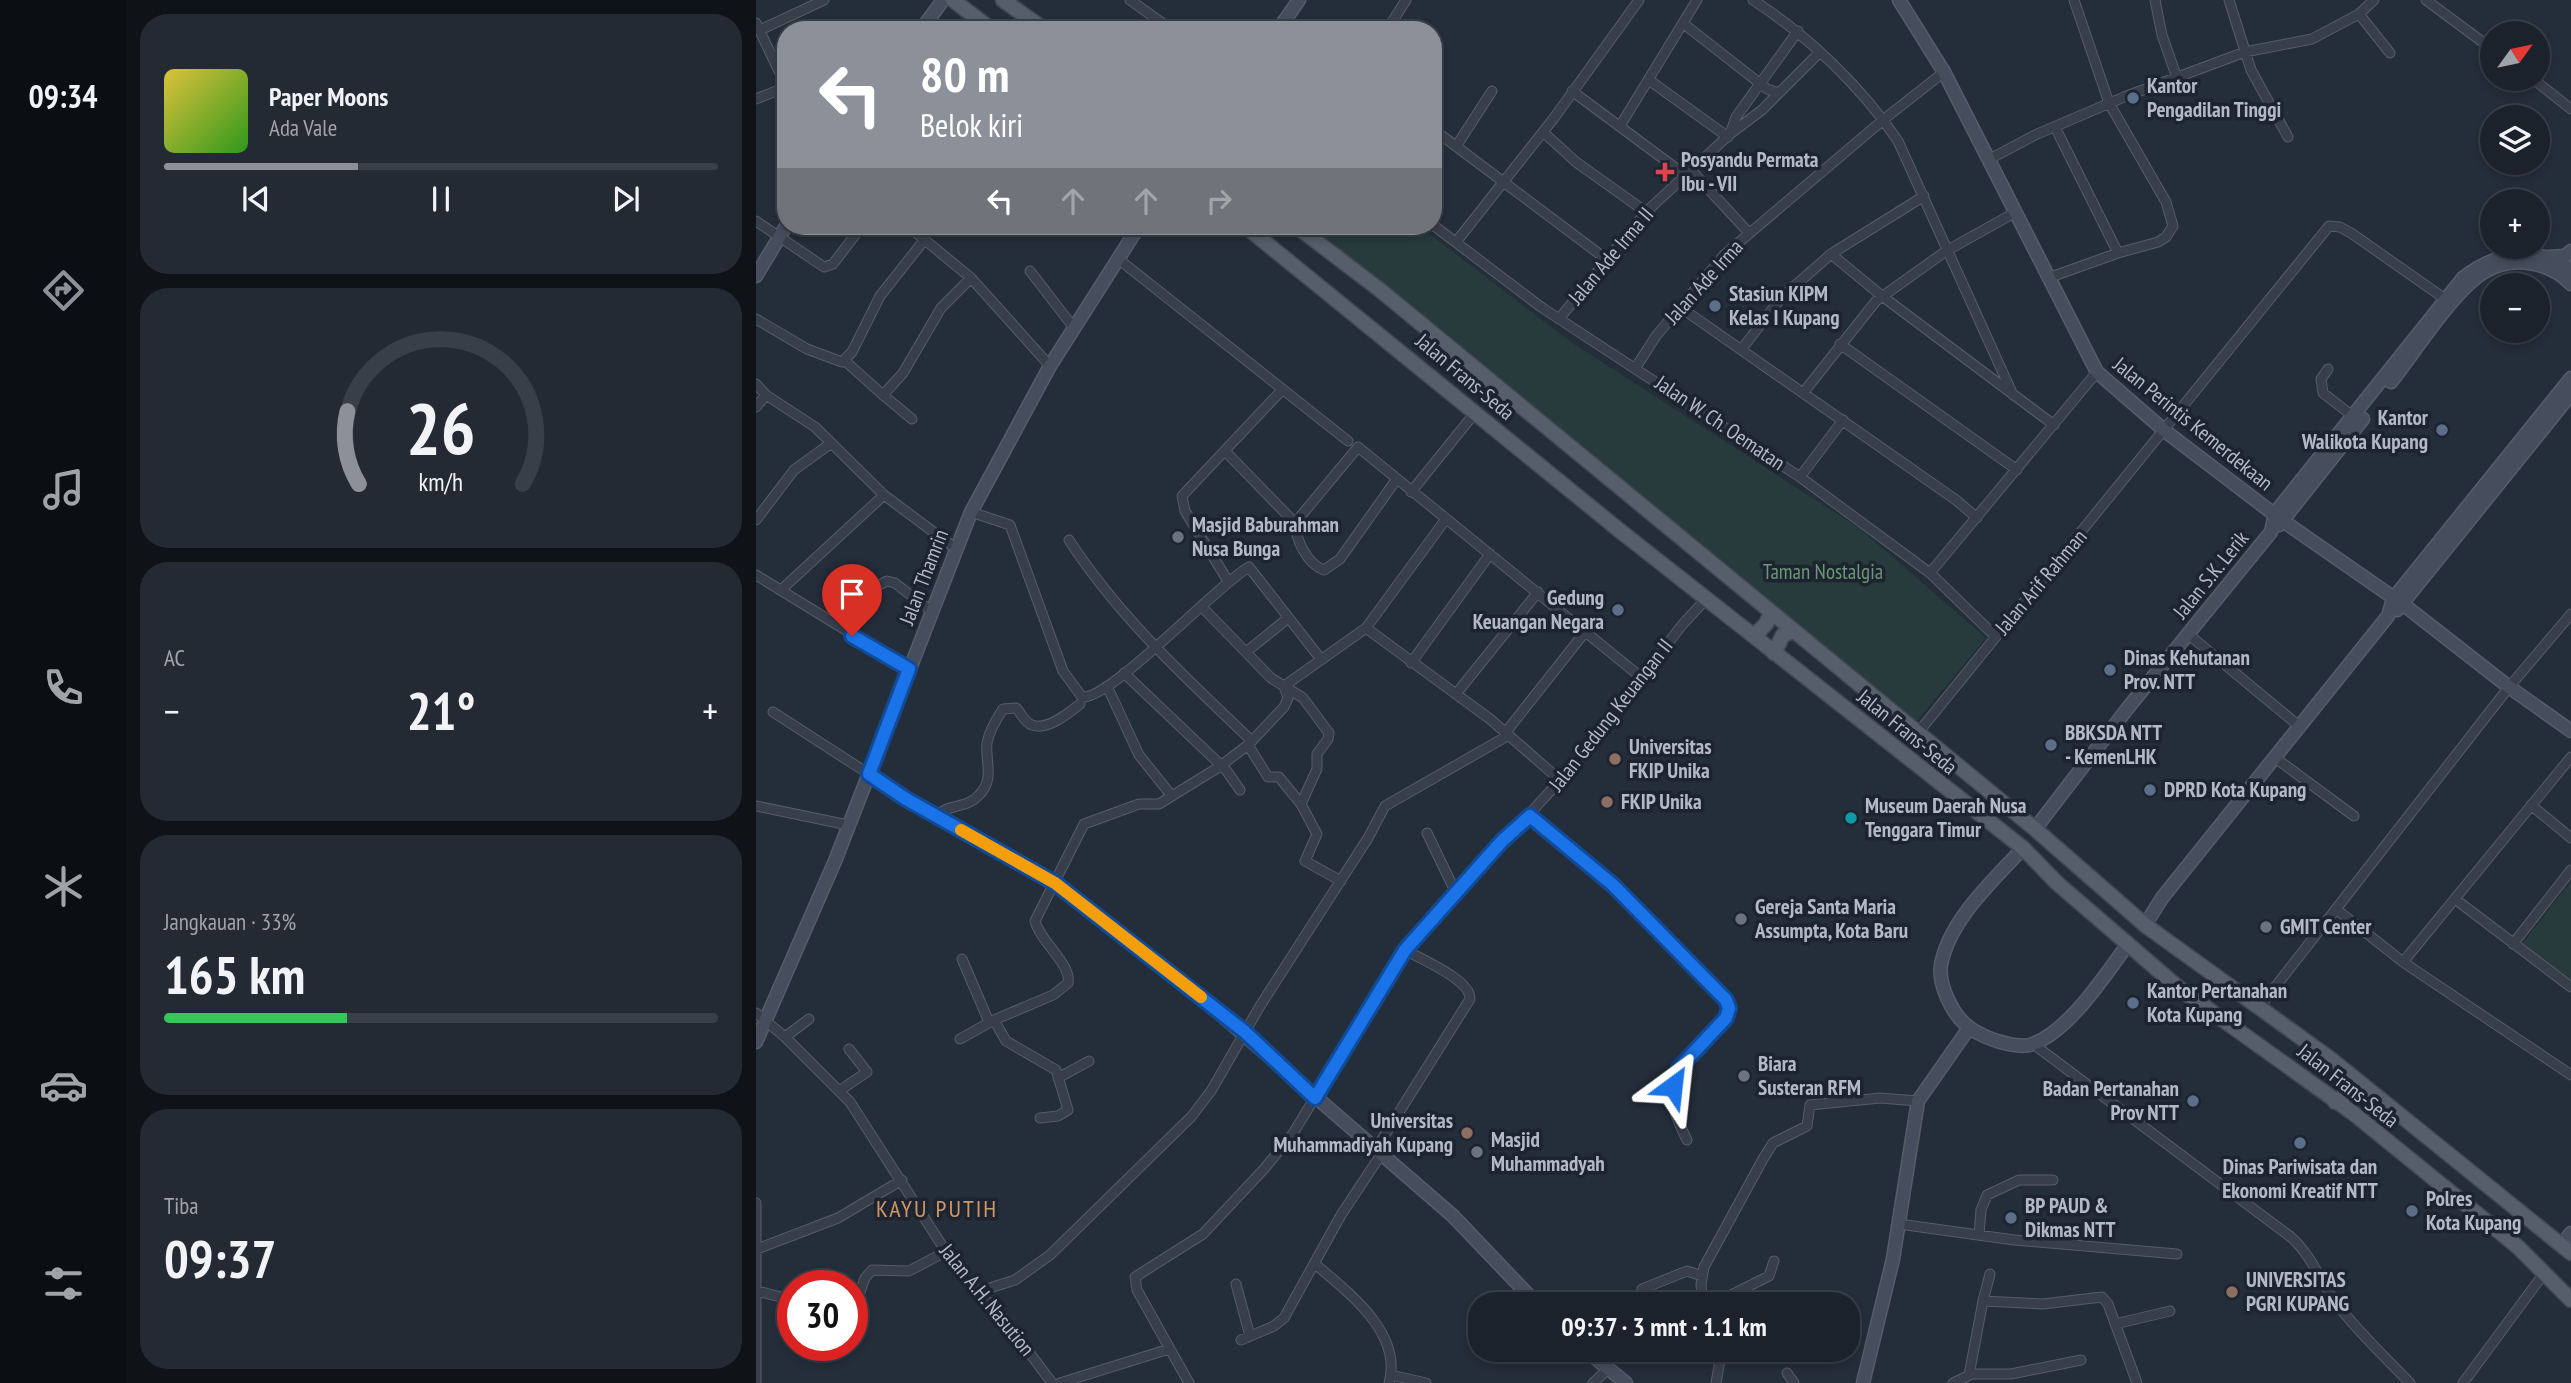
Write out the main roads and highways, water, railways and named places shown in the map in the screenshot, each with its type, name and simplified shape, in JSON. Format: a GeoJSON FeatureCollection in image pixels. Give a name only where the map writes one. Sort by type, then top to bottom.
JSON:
{"type":"FeatureCollection","features":[{"type":"Feature","properties":{"kind":"main road"},"geometry":{"type":"LineString","coordinates":[[928,21],[943,0]]}},
{"type":"Feature","properties":{"kind":"main road"},"geometry":{"type":"LineString","coordinates":[[953,0],[980,21]]}},
{"type":"Feature","properties":{"kind":"main road"},"geometry":{"type":"LineString","coordinates":[[1003,0],[1032,21]]}},
{"type":"Feature","properties":{"kind":"main road"},"geometry":{"type":"LineString","coordinates":[[1284,21],[1299,0]]}},
{"type":"Feature","properties":{"kind":"main road","name":"Jalan Perintis Kemerdekaan"},"geometry":{"type":"LineString","coordinates":[[1899,0],[1944,72],[2097,372],[2165,430],[2279,517],[2399,602],[2571,731]]}},
{"type":"Feature","properties":{"kind":"main road"},"geometry":{"type":"LineString","coordinates":[[756,276],[781,235]]}},
{"type":"Feature","properties":{"kind":"main road","name":"Jalan Thamrin"},"geometry":{"type":"LineString","coordinates":[[756,1042],[761,1017],[848,825],[971,512],[1050,366],[1133,235]]}},
{"type":"Feature","properties":{"kind":"main road","name":"Jalan Frans-Seda"},"geometry":{"type":"LineString","coordinates":[[1256,235],[1379,332],[1474,414],[2023,848],[2057,883],[2180,989],[2353,1113],[2545,1272],[2571,1300]]}},
{"type":"Feature","properties":{"kind":"main road","name":"Jalan Frans-Seda"},"geometry":{"type":"LineString","coordinates":[[1308,235],[1390,299],[2035,829],[2145,925],[2351,1077],[2568,1243]]}},
{"type":"Feature","properties":{"kind":"main road"},"geometry":{"type":"LineString","coordinates":[[2550,257],[2565,256],[2571,251]]}},
{"type":"Feature","properties":{"kind":"main road"},"geometry":{"type":"LineString","coordinates":[[2279,517],[2449,301],[2463,278],[2492,259]]}},
{"type":"Feature","properties":{"kind":"main road"},"geometry":{"type":"LineString","coordinates":[[2545,259],[2571,270]]}},
{"type":"Feature","properties":{"kind":"main road"},"geometry":{"type":"LineString","coordinates":[[2279,517],[2354,417],[2449,301],[2478,276],[2504,264],[2516,262],[2547,267],[2571,284]]}},
{"type":"Feature","properties":{"kind":"main road"},"geometry":{"type":"LineString","coordinates":[[2145,925],[2162,898],[2570,386]]}},
{"type":"Feature","properties":{"kind":"main road","name":"Jalan S.K. Lerik"},"geometry":{"type":"LineString","coordinates":[[2035,829],[2271,532],[2279,517]]}},
{"type":"Feature","properties":{"kind":"main road"},"geometry":{"type":"LineString","coordinates":[[1754,636],[1766,624],[1771,614]]}},
{"type":"Feature","properties":{"kind":"main road"},"geometry":{"type":"LineString","coordinates":[[1774,653],[1783,635],[1793,631]]}},
{"type":"Feature","properties":{"kind":"main road"},"geometry":{"type":"LineString","coordinates":[[869,774],[936,816],[1055,883],[1245,1032],[1315,1098],[1453,1216],[1526,1292]]}},
{"type":"Feature","properties":{"kind":"main road"},"geometry":{"type":"LineString","coordinates":[[2023,848],[1975,901],[1954,933],[1941,963],[1945,989],[1959,1019],[1969,1028],[2006,1043],[2033,1044],[2067,1018],[2128,944]]}},
{"type":"Feature","properties":{"kind":"main road"},"geometry":{"type":"LineString","coordinates":[[1863,1383],[1899,1224],[1918,1101],[1969,1028]]}},
{"type":"Feature","properties":{"kind":"main road"},"geometry":{"type":"LineString","coordinates":[[2335,1102],[2346,1096],[2351,1077]]}},
{"type":"Feature","properties":{"kind":"main road"},"geometry":{"type":"LineString","coordinates":[[2353,1113],[2355,1098],[2368,1090]]}},
{"type":"Feature","properties":{"kind":"main road"},"geometry":{"type":"LineString","coordinates":[[1600,1362],[1626,1383]]}},
{"type":"Feature","properties":{"kind":"place","name":"Kantor Pengadilan Tinggi"},"geometry":{"type":"Point","coordinates":[2133,98]}},
{"type":"Feature","properties":{"kind":"place","name":"Posyandu Permata Ibu - VII"},"geometry":{"type":"Point","coordinates":[1665,172]}},
{"type":"Feature","properties":{"kind":"place","name":"Stasiun KIPM Kelas I Kupang"},"geometry":{"type":"Point","coordinates":[1715,306]}},
{"type":"Feature","properties":{"kind":"place","name":"Kantor Walikota Kupang"},"geometry":{"type":"Point","coordinates":[2442,430]}},
{"type":"Feature","properties":{"kind":"place","name":"Masjid Baburahman Nusa Bunga"},"geometry":{"type":"Point","coordinates":[1178,537]}},
{"type":"Feature","properties":{"kind":"place","name":"Gedung Keuangan Negara"},"geometry":{"type":"Point","coordinates":[1618,610]}},
{"type":"Feature","properties":{"kind":"place","name":"Dinas Kehutanan Prov. NTT"},"geometry":{"type":"Point","coordinates":[2110,670]}},
{"type":"Feature","properties":{"kind":"place","name":"BBKSDA NTT - KemenLHK"},"geometry":{"type":"Point","coordinates":[2051,745]}},
{"type":"Feature","properties":{"kind":"place","name":"Universitas FKIP Unika"},"geometry":{"type":"Point","coordinates":[1615,759]}},
{"type":"Feature","properties":{"kind":"place","name":"DPRD Kota Kupang"},"geometry":{"type":"Point","coordinates":[2150,790]}},
{"type":"Feature","properties":{"kind":"place","name":"FKIP Unika"},"geometry":{"type":"Point","coordinates":[1607,802]}},
{"type":"Feature","properties":{"kind":"place","name":"Museum Daerah Nusa Tenggara Timur"},"geometry":{"type":"Point","coordinates":[1851,818]}},
{"type":"Feature","properties":{"kind":"place","name":"Gereja Santa Maria Assumpta, Kota Baru"},"geometry":{"type":"Point","coordinates":[1741,919]}},
{"type":"Feature","properties":{"kind":"place","name":"GMIT Center"},"geometry":{"type":"Point","coordinates":[2266,927]}},
{"type":"Feature","properties":{"kind":"place","name":"Kantor Pertanahan Kota Kupang"},"geometry":{"type":"Point","coordinates":[2133,1003]}},
{"type":"Feature","properties":{"kind":"place","name":"Biara Susteran RFM"},"geometry":{"type":"Point","coordinates":[1744,1076]}},
{"type":"Feature","properties":{"kind":"place","name":"Badan Pertanahan Prov NTT"},"geometry":{"type":"Point","coordinates":[2193,1101]}},
{"type":"Feature","properties":{"kind":"place","name":"Universitas Muhammadiyah Kupang"},"geometry":{"type":"Point","coordinates":[1467,1133]}},
{"type":"Feature","properties":{"kind":"place","name":"Dinas Pariwisata dan Ekonomi Kreatif NTT"},"geometry":{"type":"Point","coordinates":[2300,1143]}},
{"type":"Feature","properties":{"kind":"place","name":"Masjid Muhammadyah"},"geometry":{"type":"Point","coordinates":[1477,1152]}},
{"type":"Feature","properties":{"kind":"place","name":"Polres Kota Kupang"},"geometry":{"type":"Point","coordinates":[2412,1211]}},
{"type":"Feature","properties":{"kind":"place","name":"BP PAUD & Dikmas NTT"},"geometry":{"type":"Point","coordinates":[2011,1218]}},
{"type":"Feature","properties":{"kind":"place","name":"UNIVERSITAS PGRI KUPANG"},"geometry":{"type":"Point","coordinates":[2232,1292]}},
{"type":"Feature","properties":{"kind":"district","name":"KAYU PUTIH"},"geometry":{"type":"Point","coordinates":[937,1209]}},
{"type":"Feature","properties":{"kind":"park label","name":"Taman Nostalgia"},"geometry":{"type":"Point","coordinates":[1823,572]}}]}
